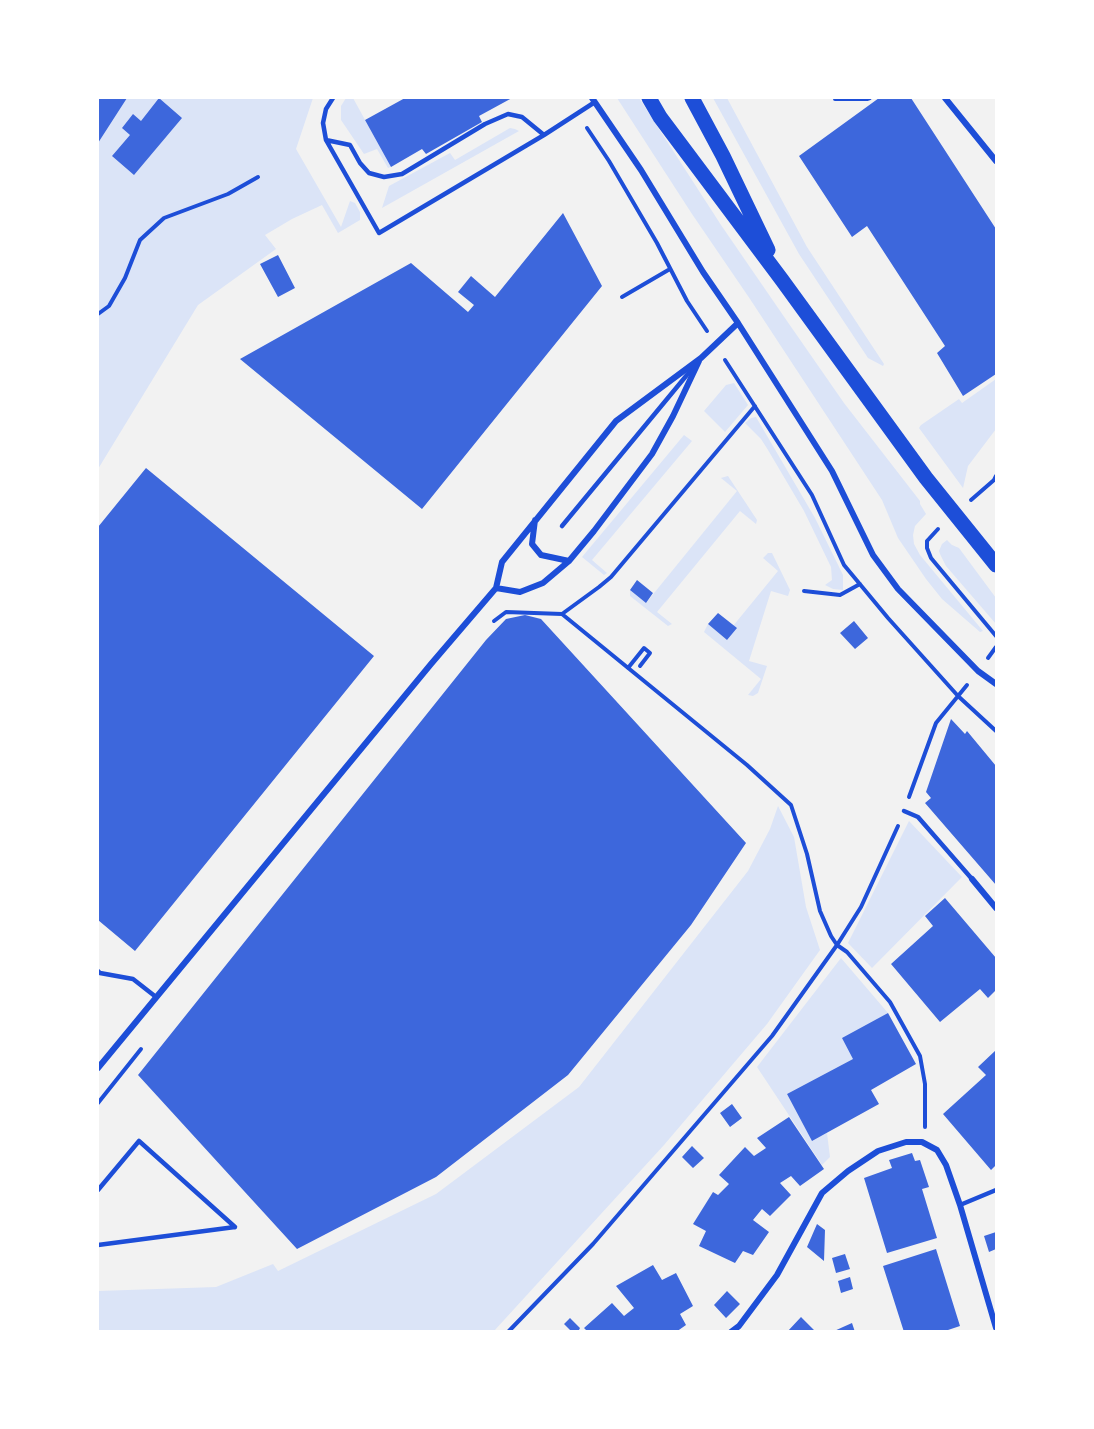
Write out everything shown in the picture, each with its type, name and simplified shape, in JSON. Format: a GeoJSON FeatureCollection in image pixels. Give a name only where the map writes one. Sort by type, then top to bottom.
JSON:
{"type":"FeatureCollection","features":[{"type":"Feature","properties":{"kind":"main road"},"geometry":{"type":"LineString","coordinates":[[649,98],[660,117],[926,478],[996,565]]}},
{"type":"Feature","properties":{"kind":"main road"},"geometry":{"type":"LineString","coordinates":[[692,98],[723,156],[782,280]]}},
{"type":"Feature","properties":{"kind":"street"},"geometry":{"type":"LineString","coordinates":[[945,98],[996,161]]}},
{"type":"Feature","properties":{"kind":"street"},"geometry":{"type":"LineString","coordinates":[[594,100],[642,170],[703,272],[832,471],[873,555],[898,589],[978,671],[996,684]]}},
{"type":"Feature","properties":{"kind":"street"},"geometry":{"type":"LineString","coordinates":[[98,1068],[423,673],[496,588],[502,562],[616,421],[701,358],[738,323]]}},
{"type":"Feature","properties":{"kind":"street"},"geometry":{"type":"LineString","coordinates":[[496,588],[520,592],[543,583],[569,561],[652,454],[701,358]]}},
{"type":"Feature","properties":{"kind":"street"},"geometry":{"type":"LineString","coordinates":[[535,520],[532,544],[541,555],[569,561]]}},
{"type":"Feature","properties":{"kind":"street"},"geometry":{"type":"LineString","coordinates":[[972,879],[996,908]]}},
{"type":"Feature","properties":{"kind":"street"},"geometry":{"type":"LineString","coordinates":[[731,1332],[739,1326],[777,1275],[822,1193],[848,1171],[878,1151],[906,1142],[922,1142],[937,1150],[946,1166],[960,1205],[996,1328]]}},
{"type":"Feature","properties":{"kind":"lane"},"geometry":{"type":"LineString","coordinates":[[333,98],[326,108],[323,123],[326,140],[379,232],[544,135],[578,114],[594,100]]}},
{"type":"Feature","properties":{"kind":"lane"},"geometry":{"type":"LineString","coordinates":[[326,140],[350,145],[360,163],[369,173],[384,177],[402,174],[485,124],[508,114],[522,117],[544,135]]}},
{"type":"Feature","properties":{"kind":"lane"},"geometry":{"type":"LineString","coordinates":[[562,526],[701,358]]}},
{"type":"Feature","properties":{"kind":"lane"},"geometry":{"type":"LineString","coordinates":[[904,811],[918,817],[972,879]]}},
{"type":"Feature","properties":{"kind":"lane"},"geometry":{"type":"LineString","coordinates":[[98,971],[134,979],[156,997]]}},
{"type":"Feature","properties":{"kind":"lane"},"geometry":{"type":"LineString","coordinates":[[98,1190],[139,1141],[235,1227],[98,1245]]}},
{"type":"Feature","properties":{"kind":"lane"},"geometry":{"type":"LineString","coordinates":[[960,1205],[996,1190]]}},
{"type":"Feature","properties":{"kind":"path"},"geometry":{"type":"LineString","coordinates":[[835,99],[870,98]]}},
{"type":"Feature","properties":{"kind":"path"},"geometry":{"type":"LineString","coordinates":[[578,114],[609,161],[657,243],[687,301],[812,495],[844,565],[958,696],[996,731]]}},
{"type":"Feature","properties":{"kind":"path"},"geometry":{"type":"LineString","coordinates":[[98,314],[109,306],[125,278],[140,240],[164,218],[228,194],[258,177]]}},
{"type":"Feature","properties":{"kind":"path"},"geometry":{"type":"LineString","coordinates":[[622,297],[670,269]]}},
{"type":"Feature","properties":{"kind":"path"},"geometry":{"type":"LineString","coordinates":[[562,614],[611,577],[755,406]]}},
{"type":"Feature","properties":{"kind":"path"},"geometry":{"type":"LineString","coordinates":[[804,591],[840,595],[860,584]]}},
{"type":"Feature","properties":{"kind":"path"},"geometry":{"type":"LineString","coordinates":[[487,626],[506,612],[562,614],[747,765],[791,805],[807,854],[820,911],[831,936],[890,1002],[920,1056],[926,1084],[922,1142]]}},
{"type":"Feature","properties":{"kind":"path"},"geometry":{"type":"LineString","coordinates":[[508,1332],[593,1244],[765,1044],[837,945],[861,907],[904,811],[936,723],[996,647]]}},
{"type":"Feature","properties":{"kind":"path"},"geometry":{"type":"LineString","coordinates":[[628,668],[644,648],[650,653],[640,666]]}},
{"type":"Feature","properties":{"kind":"path"},"geometry":{"type":"LineString","coordinates":[[98,1103],[142,1047]]}},
{"type":"Feature","properties":{"kind":"shaded area"},"geometry":{"type":"Polygon","coordinates":[[[98,98],[313,98],[296,149],[341,227],[350,201],[355,203],[360,212],[360,220],[338,233],[322,205],[265,235],[276,249],[198,305],[98,469],[98,98]]]}},
{"type":"Feature","properties":{"kind":"shaded area"},"geometry":{"type":"Polygon","coordinates":[[[346,98],[353,98],[391,167],[388,168],[377,149],[364,154],[341,120],[341,106],[346,98]]]}},
{"type":"Feature","properties":{"kind":"shaded area"},"geometry":{"type":"Polygon","coordinates":[[[617,98],[639,98],[721,225],[844,403],[920,501],[926,514],[915,526],[914,544],[920,555],[983,631],[980,632],[942,599],[926,579],[898,538],[882,500],[617,98]]]}},
{"type":"Feature","properties":{"kind":"shaded area"},"geometry":{"type":"Polygon","coordinates":[[[713,98],[727,98],[807,247],[884,364],[883,366],[868,358],[799,254],[713,98]]]}},
{"type":"Feature","properties":{"kind":"shaded area"},"geometry":{"type":"Polygon","coordinates":[[[510,128],[519,131],[382,208],[389,186],[450,153],[455,160],[510,128]]]}},
{"type":"Feature","properties":{"kind":"shaded area"},"geometry":{"type":"Polygon","coordinates":[[[996,379],[996,429],[968,466],[963,488],[919,428],[959,399],[962,403],[996,379]]]}},
{"type":"Feature","properties":{"kind":"shaded area"},"geometry":{"type":"Polygon","coordinates":[[[734,383],[748,405],[725,432],[704,411],[726,385],[734,383]]]}},
{"type":"Feature","properties":{"kind":"shaded area"},"geometry":{"type":"Polygon","coordinates":[[[756,417],[815,518],[843,575],[843,590],[825,585],[832,580],[831,567],[804,511],[761,439],[745,423],[756,417]]]}},
{"type":"Feature","properties":{"kind":"shaded area"},"geometry":{"type":"Polygon","coordinates":[[[684,435],[692,441],[592,560],[607,573],[604,575],[582,557],[684,435]]]}},
{"type":"Feature","properties":{"kind":"shaded area"},"geometry":{"type":"Polygon","coordinates":[[[728,476],[757,520],[756,524],[740,511],[657,612],[672,624],[668,626],[630,596],[630,590],[646,603],[737,491],[721,478],[728,476]]]}},
{"type":"Feature","properties":{"kind":"shaded area"},"geometry":{"type":"Polygon","coordinates":[[[947,540],[959,548],[996,598],[996,624],[946,566],[939,551],[947,540]]]}},
{"type":"Feature","properties":{"kind":"shaded area"},"geometry":{"type":"Polygon","coordinates":[[[768,553],[772,553],[790,590],[788,596],[771,591],[749,661],[767,666],[758,693],[753,696],[748,695],[761,679],[704,632],[708,624],[727,640],[736,629],[733,626],[778,571],[763,558],[768,553]]]}},
{"type":"Feature","properties":{"kind":"shaded area"},"geometry":{"type":"Polygon","coordinates":[[[778,806],[794,837],[806,907],[820,950],[767,1024],[664,1145],[494,1331],[98,1331],[98,1291],[216,1287],[273,1264],[278,1271],[436,1194],[579,1087],[748,871],[770,829],[778,806]]]}},
{"type":"Feature","properties":{"kind":"shaded area"},"geometry":{"type":"Polygon","coordinates":[[[909,821],[962,877],[872,968],[848,943],[909,821]]]}},
{"type":"Feature","properties":{"kind":"shaded area"},"geometry":{"type":"Polygon","coordinates":[[[841,958],[888,1013],[853,1059],[787,1094],[812,1140],[827,1133],[830,1157],[822,1165],[757,1067],[841,958]]]}},
{"type":"Feature","properties":{"kind":"building"},"geometry":{"type":"Polygon","coordinates":[[[98,98],[127,98],[98,143],[98,98]]]}},
{"type":"Feature","properties":{"kind":"building"},"geometry":{"type":"Polygon","coordinates":[[[159,98],[182,118],[134,175],[112,156],[130,135],[122,128],[133,114],[141,121],[159,98]]]}},
{"type":"Feature","properties":{"kind":"building"},"geometry":{"type":"Polygon","coordinates":[[[405,98],[512,98],[479,116],[482,122],[426,154],[422,149],[391,167],[365,120],[405,98]]]}},
{"type":"Feature","properties":{"kind":"building"},"geometry":{"type":"Polygon","coordinates":[[[879,98],[911,98],[996,229],[996,374],[963,396],[937,353],[945,346],[867,226],[852,237],[799,156],[879,98]]]}},
{"type":"Feature","properties":{"kind":"building"},"geometry":{"type":"Polygon","coordinates":[[[563,213],[602,286],[422,509],[240,359],[411,263],[468,312],[474,305],[458,292],[471,276],[495,297],[563,213]]]}},
{"type":"Feature","properties":{"kind":"building"},"geometry":{"type":"Polygon","coordinates":[[[278,255],[295,288],[278,297],[260,264],[278,255]]]}},
{"type":"Feature","properties":{"kind":"building"},"geometry":{"type":"Polygon","coordinates":[[[146,468],[374,656],[135,951],[98,920],[98,527],[146,468]]]}},
{"type":"Feature","properties":{"kind":"building"},"geometry":{"type":"Polygon","coordinates":[[[637,580],[653,593],[646,603],[630,590],[637,580]]]}},
{"type":"Feature","properties":{"kind":"building"},"geometry":{"type":"Polygon","coordinates":[[[718,613],[737,628],[727,640],[708,624],[718,613]]]}},
{"type":"Feature","properties":{"kind":"building"},"geometry":{"type":"Polygon","coordinates":[[[525,615],[541,619],[746,843],[691,925],[568,1075],[436,1177],[297,1249],[138,1075],[486,640],[506,619],[525,615]]]}},
{"type":"Feature","properties":{"kind":"building"},"geometry":{"type":"Polygon","coordinates":[[[854,621],[868,638],[855,649],[840,633],[854,621]]]}},
{"type":"Feature","properties":{"kind":"building"},"geometry":{"type":"Polygon","coordinates":[[[951,719],[965,734],[967,731],[996,766],[996,885],[925,803],[931,798],[926,792],[951,719]]]}},
{"type":"Feature","properties":{"kind":"building"},"geometry":{"type":"Polygon","coordinates":[[[945,898],[996,958],[996,990],[988,998],[980,989],[940,1022],[891,964],[933,926],[925,916],[945,898]]]}},
{"type":"Feature","properties":{"kind":"building"},"geometry":{"type":"Polygon","coordinates":[[[888,1013],[916,1064],[871,1090],[879,1104],[812,1141],[787,1094],[853,1059],[842,1038],[888,1013]]]}},
{"type":"Feature","properties":{"kind":"building"},"geometry":{"type":"Polygon","coordinates":[[[996,1050],[996,1165],[991,1170],[943,1114],[986,1075],[978,1067],[996,1050]]]}},
{"type":"Feature","properties":{"kind":"building"},"geometry":{"type":"Polygon","coordinates":[[[732,1104],[742,1118],[730,1127],[720,1113],[732,1104]]]}},
{"type":"Feature","properties":{"kind":"building"},"geometry":{"type":"Polygon","coordinates":[[[789,1117],[824,1169],[800,1186],[791,1176],[780,1183],[791,1195],[770,1216],[762,1209],[753,1220],[769,1232],[753,1255],[743,1251],[735,1263],[699,1246],[706,1231],[693,1224],[713,1192],[718,1195],[729,1184],[719,1175],[745,1147],[754,1156],[766,1148],[757,1138],[789,1117]]]}},
{"type":"Feature","properties":{"kind":"building"},"geometry":{"type":"Polygon","coordinates":[[[692,1146],[704,1158],[693,1168],[682,1157],[692,1146]]]}},
{"type":"Feature","properties":{"kind":"building"},"geometry":{"type":"Polygon","coordinates":[[[912,1153],[915,1161],[920,1160],[929,1187],[922,1189],[937,1238],[887,1253],[864,1178],[892,1168],[889,1160],[912,1153]]]}},
{"type":"Feature","properties":{"kind":"building"},"geometry":{"type":"Polygon","coordinates":[[[817,1224],[825,1230],[824,1261],[807,1247],[817,1224]]]}},
{"type":"Feature","properties":{"kind":"building"},"geometry":{"type":"Polygon","coordinates":[[[996,1232],[996,1249],[989,1252],[984,1236],[996,1232]]]}},
{"type":"Feature","properties":{"kind":"building"},"geometry":{"type":"Polygon","coordinates":[[[936,1249],[960,1326],[942,1332],[904,1332],[883,1266],[936,1249]]]}},
{"type":"Feature","properties":{"kind":"building"},"geometry":{"type":"Polygon","coordinates":[[[845,1254],[850,1269],[836,1273],[832,1258],[845,1254]]]}},
{"type":"Feature","properties":{"kind":"building"},"geometry":{"type":"Polygon","coordinates":[[[653,1265],[662,1280],[676,1273],[693,1306],[680,1314],[686,1325],[676,1332],[588,1332],[584,1328],[612,1303],[624,1316],[634,1308],[616,1286],[653,1265]]]}},
{"type":"Feature","properties":{"kind":"building"},"geometry":{"type":"Polygon","coordinates":[[[850,1277],[853,1289],[841,1293],[838,1281],[850,1277]]]}},
{"type":"Feature","properties":{"kind":"building"},"geometry":{"type":"Polygon","coordinates":[[[727,1291],[740,1304],[726,1318],[714,1305],[727,1291]]]}},
{"type":"Feature","properties":{"kind":"building"},"geometry":{"type":"Polygon","coordinates":[[[801,1317],[816,1332],[787,1332],[801,1317]]]}},
{"type":"Feature","properties":{"kind":"building"},"geometry":{"type":"Polygon","coordinates":[[[570,1318],[580,1328],[578,1332],[572,1332],[564,1324],[570,1318]]]}},
{"type":"Feature","properties":{"kind":"building"},"geometry":{"type":"Polygon","coordinates":[[[852,1323],[855,1332],[832,1332],[843,1327],[852,1323]]]}}]}
